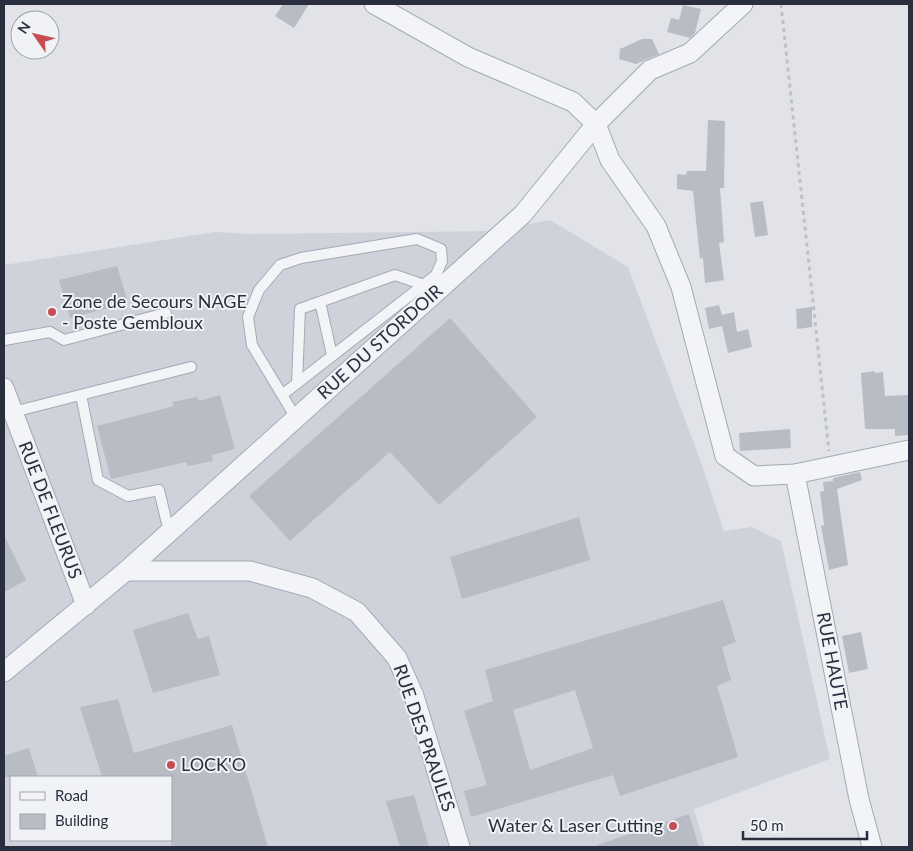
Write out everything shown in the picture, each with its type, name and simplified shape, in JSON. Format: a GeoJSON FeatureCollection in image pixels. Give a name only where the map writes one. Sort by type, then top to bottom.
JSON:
{"type":"FeatureCollection","features":[{"type":"Feature","properties":{"kind":"street"},"geometry":{"type":"LineString","coordinates":[[374,4],[468,57],[573,102],[596,124],[610,160],[656,226],[681,287],[725,456],[754,476],[795,474],[909,450]]}},
{"type":"Feature","properties":{"kind":"street","name":"RUE DU STORDOIR"},"geometry":{"type":"LineString","coordinates":[[4,672],[126,571],[523,214],[596,124],[650,70],[690,53],[743,4]]}},
{"type":"Feature","properties":{"kind":"street","name":"RUE DE FLEURUS"},"geometry":{"type":"LineString","coordinates":[[4,388],[86,605]]}},
{"type":"Feature","properties":{"kind":"street","name":"RUE HAUTE"},"geometry":{"type":"LineString","coordinates":[[795,474],[859,798],[872,847]]}},
{"type":"Feature","properties":{"kind":"street","name":"RUE DES PRAULES"},"geometry":{"type":"LineString","coordinates":[[126,571],[250,571],[312,588],[357,612],[397,658],[414,696],[460,847]]}},
{"type":"Feature","properties":{"kind":"lane"},"geometry":{"type":"LineString","coordinates":[[282,395],[436,275],[442,261],[440,249],[416,239],[301,258],[280,265],[259,290],[248,317],[252,345],[282,395],[296,418]]}},
{"type":"Feature","properties":{"kind":"lane"},"geometry":{"type":"LineString","coordinates":[[297,383],[300,309],[395,275],[424,285]]}},
{"type":"Feature","properties":{"kind":"lane"},"geometry":{"type":"LineString","coordinates":[[320,302],[332,356]]}},
{"type":"Feature","properties":{"kind":"lane"},"geometry":{"type":"LineString","coordinates":[[4,340],[50,332],[64,340],[166,313]]}},
{"type":"Feature","properties":{"kind":"lane"},"geometry":{"type":"LineString","coordinates":[[13,412],[191,367]]}},
{"type":"Feature","properties":{"kind":"lane"},"geometry":{"type":"LineString","coordinates":[[81,395],[98,480],[128,496],[158,490],[169,532]]}},
{"type":"Feature","properties":{"kind":"path"},"geometry":{"type":"LineString","coordinates":[[781,4],[831,466]]}},
{"type":"Feature","properties":{"kind":"shaded area"},"geometry":{"type":"Polygon","coordinates":[[[550,220],[628,267],[702,465],[724,531],[752,527],[781,541],[830,759],[694,809],[705,847],[4,847],[4,265],[215,232],[253,234],[494,231],[550,220]]]}},
{"type":"Feature","properties":{"kind":"building"},"geometry":{"type":"Polygon","coordinates":[[[283,4],[309,4],[294,28],[275,16],[283,4]]]}},
{"type":"Feature","properties":{"kind":"building"},"geometry":{"type":"Polygon","coordinates":[[[683,5],[701,9],[695,33],[690,38],[667,32],[671,18],[679,20],[683,5]]]}},
{"type":"Feature","properties":{"kind":"building"},"geometry":{"type":"Polygon","coordinates":[[[642,39],[652,39],[659,54],[636,64],[619,59],[620,49],[642,39]]]}},
{"type":"Feature","properties":{"kind":"building"},"geometry":{"type":"Polygon","coordinates":[[[708,120],[725,121],[724,188],[720,188],[724,242],[719,243],[724,280],[705,283],[703,258],[700,259],[693,191],[677,189],[677,174],[686,175],[687,171],[706,171],[708,120]]]}},
{"type":"Feature","properties":{"kind":"building"},"geometry":{"type":"Polygon","coordinates":[[[763,201],[768,235],[755,237],[750,203],[763,201]]]}},
{"type":"Feature","properties":{"kind":"building"},"geometry":{"type":"Polygon","coordinates":[[[117,266],[128,303],[70,318],[59,280],[117,266]]]}},
{"type":"Feature","properties":{"kind":"building"},"geometry":{"type":"Polygon","coordinates":[[[719,305],[722,315],[734,312],[737,332],[748,329],[752,347],[728,353],[722,326],[709,329],[705,308],[719,305]]]}},
{"type":"Feature","properties":{"kind":"building"},"geometry":{"type":"Polygon","coordinates":[[[812,307],[812,327],[797,329],[796,309],[812,307]]]}},
{"type":"Feature","properties":{"kind":"building"},"geometry":{"type":"Polygon","coordinates":[[[450,318],[537,417],[439,505],[390,452],[290,541],[249,496],[450,318]]]}},
{"type":"Feature","properties":{"kind":"building"},"geometry":{"type":"Polygon","coordinates":[[[874,371],[875,373],[883,372],[885,396],[909,395],[909,435],[895,436],[895,429],[865,429],[861,373],[874,371]]]}},
{"type":"Feature","properties":{"kind":"building"},"geometry":{"type":"Polygon","coordinates":[[[220,395],[235,449],[212,455],[213,461],[188,466],[186,462],[111,479],[97,426],[174,406],[172,402],[197,397],[199,401],[220,395]]]}},
{"type":"Feature","properties":{"kind":"building"},"geometry":{"type":"Polygon","coordinates":[[[790,429],[791,448],[740,451],[739,433],[790,429]]]}},
{"type":"Feature","properties":{"kind":"building"},"geometry":{"type":"Polygon","coordinates":[[[860,472],[862,480],[837,489],[848,565],[829,570],[821,526],[824,525],[820,492],[824,491],[823,482],[833,481],[833,478],[860,472]]]}},
{"type":"Feature","properties":{"kind":"building"},"geometry":{"type":"Polygon","coordinates":[[[579,517],[590,560],[462,599],[450,557],[579,517]]]}},
{"type":"Feature","properties":{"kind":"building"},"geometry":{"type":"Polygon","coordinates":[[[4,535],[26,580],[4,592],[4,535]]]}},
{"type":"Feature","properties":{"kind":"building"},"geometry":{"type":"Polygon","coordinates":[[[723,600],[736,642],[722,647],[731,680],[717,686],[738,757],[620,796],[613,775],[471,817],[464,791],[487,785],[464,711],[493,701],[485,670],[723,600]],[[575,690],[513,710],[530,770],[593,748],[575,690]]]}},
{"type":"Feature","properties":{"kind":"building"},"geometry":{"type":"Polygon","coordinates":[[[188,613],[198,639],[209,636],[220,675],[153,693],[133,630],[188,613]]]}},
{"type":"Feature","properties":{"kind":"building"},"geometry":{"type":"Polygon","coordinates":[[[861,632],[868,669],[849,673],[842,636],[861,632]]]}},
{"type":"Feature","properties":{"kind":"building","name":"LOCK'O"},"geometry":{"type":"Polygon","coordinates":[[[118,699],[134,753],[232,725],[268,847],[171,847],[172,776],[102,776],[80,707],[118,699]]]}},
{"type":"Feature","properties":{"kind":"building"},"geometry":{"type":"Polygon","coordinates":[[[29,748],[38,776],[4,777],[4,756],[29,748]]]}},
{"type":"Feature","properties":{"kind":"building"},"geometry":{"type":"Polygon","coordinates":[[[414,795],[429,847],[400,847],[386,801],[414,795]]]}},
{"type":"Feature","properties":{"kind":"building","name":"Water & Laser Cutting"},"geometry":{"type":"Polygon","coordinates":[[[689,814],[699,847],[597,847],[597,845],[689,814]]]}},
{"type":"Feature","properties":{"kind":"place","name":"Zone de Secours NAGE - Poste Gembloux"},"geometry":{"type":"Point","coordinates":[52,312]}},
{"type":"Feature","properties":{"kind":"place","name":"LOCK'O"},"geometry":{"type":"Point","coordinates":[171,765]}},
{"type":"Feature","properties":{"kind":"place","name":"Water & Laser Cutting"},"geometry":{"type":"Point","coordinates":[673,826]}}]}
